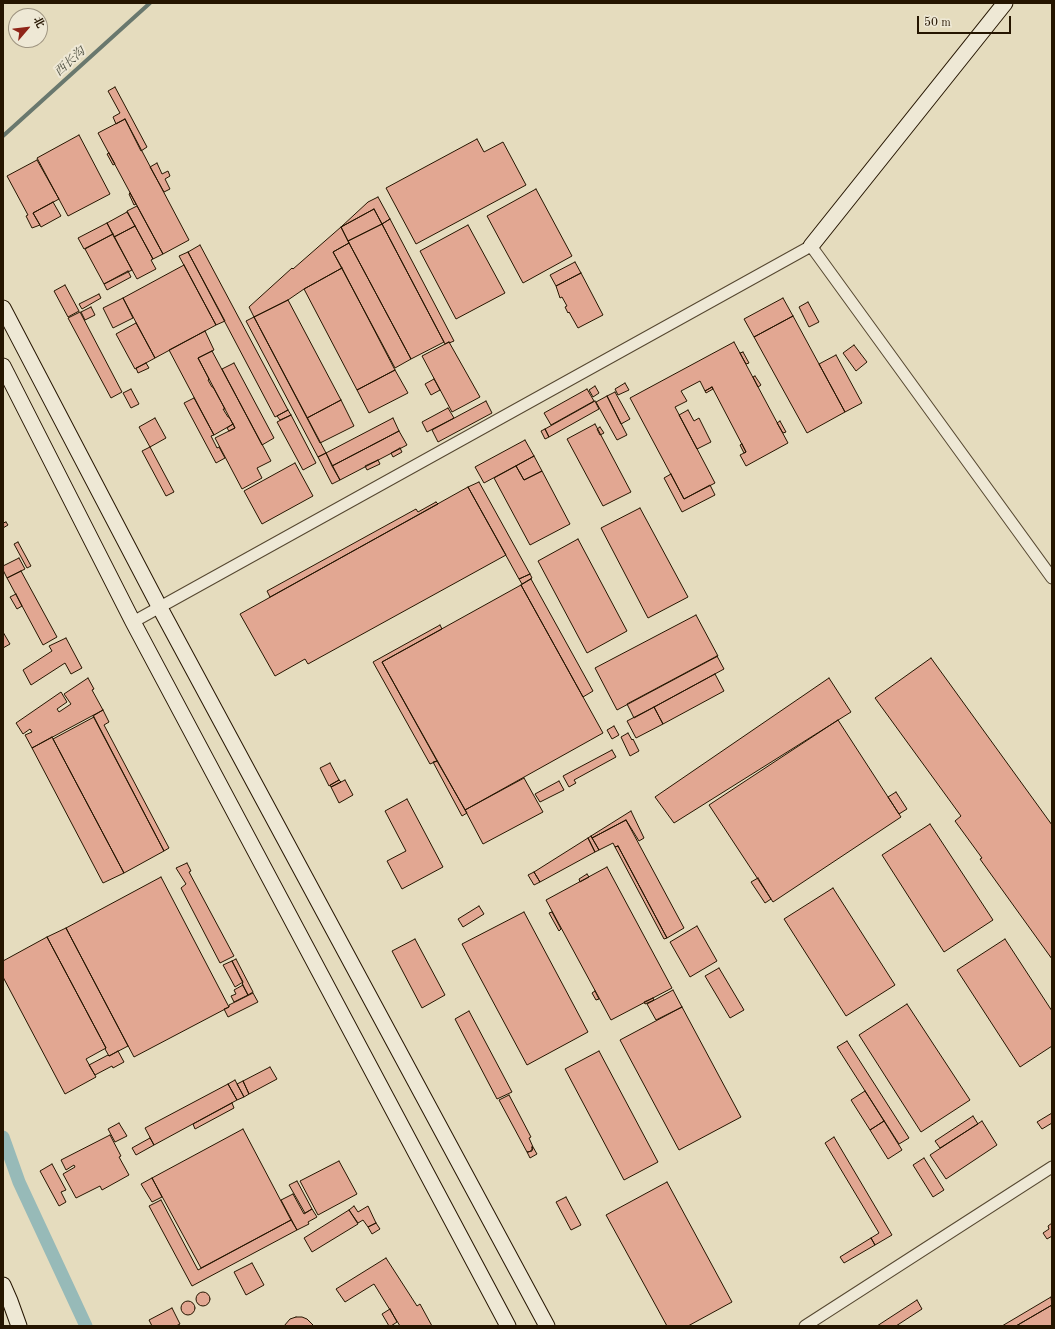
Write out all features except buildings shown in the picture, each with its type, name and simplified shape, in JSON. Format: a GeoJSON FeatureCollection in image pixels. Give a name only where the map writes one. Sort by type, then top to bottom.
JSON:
{"type":"FeatureCollection","features":[{"type":"Feature","properties":{"kind":"street"},"geometry":{"type":"LineString","coordinates":[[134,622],[811,246],[1005,3]]}},
{"type":"Feature","properties":{"kind":"street"},"geometry":{"type":"LineString","coordinates":[[811,246],[1052,578]]}},
{"type":"Feature","properties":{"kind":"street"},"geometry":{"type":"LineString","coordinates":[[3,308],[160,608],[547,1326]]}},
{"type":"Feature","properties":{"kind":"street"},"geometry":{"type":"LineString","coordinates":[[3,366],[134,622],[508,1326]]}},
{"type":"Feature","properties":{"kind":"street"},"geometry":{"type":"LineString","coordinates":[[806,1326],[1052,1167]]}},
{"type":"Feature","properties":{"kind":"street"},"geometry":{"type":"LineString","coordinates":[[3,1285],[19,1326]]}},
{"type":"Feature","properties":{"kind":"waterway","name":"西长沟"},"geometry":{"type":"LineString","coordinates":[[3,136],[150,3]]}},
{"type":"Feature","properties":{"kind":"waterway"},"geometry":{"type":"LineString","coordinates":[[3,1137],[19,1182],[86,1326]]}}]}
